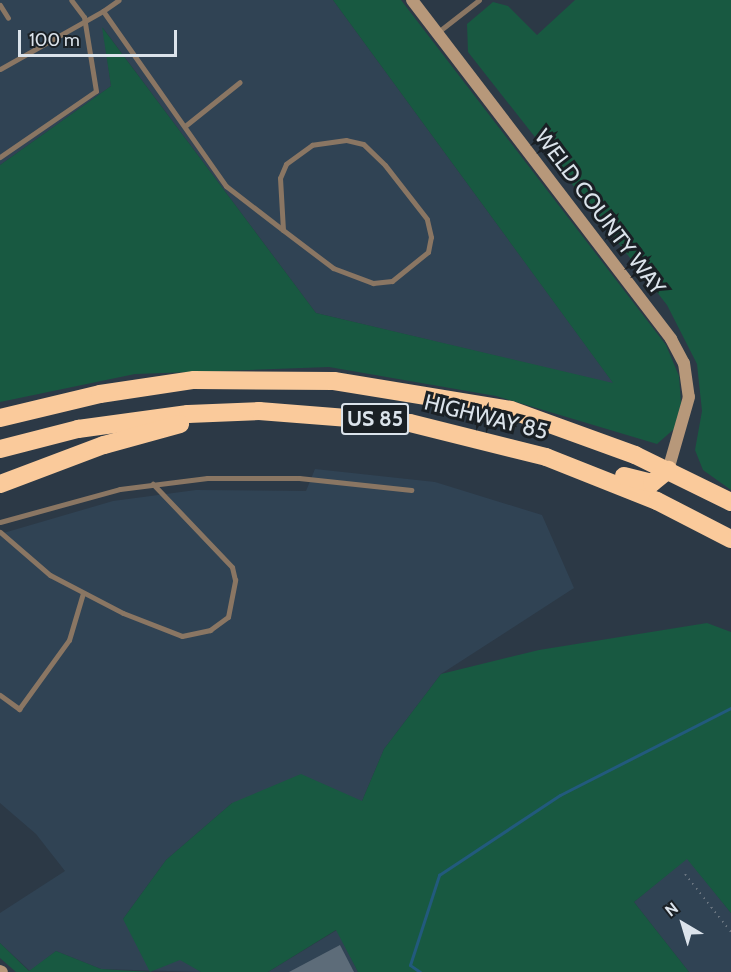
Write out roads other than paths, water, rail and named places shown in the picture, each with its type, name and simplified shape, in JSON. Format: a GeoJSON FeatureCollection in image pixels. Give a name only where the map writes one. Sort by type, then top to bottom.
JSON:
{"type":"FeatureCollection","features":[{"type":"Feature","properties":{"kind":"highway","name":"HIGHWAY 85"},"geometry":{"type":"LineString","coordinates":[[0,418],[31,408],[194,380],[334,381],[511,410],[668,470],[731,502]]}},
{"type":"Feature","properties":{"kind":"highway"},"geometry":{"type":"LineString","coordinates":[[0,413],[31,408]]}},
{"type":"Feature","properties":{"kind":"highway","name":"HIGHWAY 85"},"geometry":{"type":"LineString","coordinates":[[0,450],[136,419],[259,411],[410,423],[468,435],[599,477],[731,539]]}},
{"type":"Feature","properties":{"kind":"highway"},"geometry":{"type":"LineString","coordinates":[[0,484],[114,442],[259,411]]}},
{"type":"Feature","properties":{"kind":"highway"},"geometry":{"type":"LineString","coordinates":[[468,435],[498,434],[542,445],[645,483],[659,480],[668,470]]}},
{"type":"Feature","properties":{"kind":"street","name":"WELD COUNTY WAY"},"geometry":{"type":"LineString","coordinates":[[412,0],[671,339],[684,363],[689,398],[668,470]]}},
{"type":"Feature","properties":{"kind":"lane"},"geometry":{"type":"LineString","coordinates":[[0,157],[96,91],[84,17],[71,0]]}},
{"type":"Feature","properties":{"kind":"lane"},"geometry":{"type":"LineString","coordinates":[[0,69],[84,17],[103,11],[119,0]]}},
{"type":"Feature","properties":{"kind":"lane"},"geometry":{"type":"LineString","coordinates":[[437,32],[479,0]]}},
{"type":"Feature","properties":{"kind":"lane"},"geometry":{"type":"LineString","coordinates":[[0,5],[8,18]]}},
{"type":"Feature","properties":{"kind":"lane"},"geometry":{"type":"LineString","coordinates":[[103,11],[226,186],[283,230],[333,268],[373,284],[411,270],[428,252],[431,237],[427,219],[385,165],[363,144],[346,140],[312,145],[286,164],[280,178],[283,230]]}},
{"type":"Feature","properties":{"kind":"lane"},"geometry":{"type":"LineString","coordinates":[[185,126],[240,82]]}},
{"type":"Feature","properties":{"kind":"lane"},"geometry":{"type":"LineString","coordinates":[[0,522],[153,484],[299,478],[411,490]]}},
{"type":"Feature","properties":{"kind":"lane"},"geometry":{"type":"LineString","coordinates":[[0,532],[50,575],[83,593],[182,636],[210,630],[228,617],[232,567],[153,484]]}},
{"type":"Feature","properties":{"kind":"lane"},"geometry":{"type":"LineString","coordinates":[[0,695],[19,709],[69,640],[83,593]]}},
{"type":"Feature","properties":{"kind":"waterway"},"geometry":{"type":"LineString","coordinates":[[420,972],[410,965],[439,875],[560,795],[731,708]]}}]}
